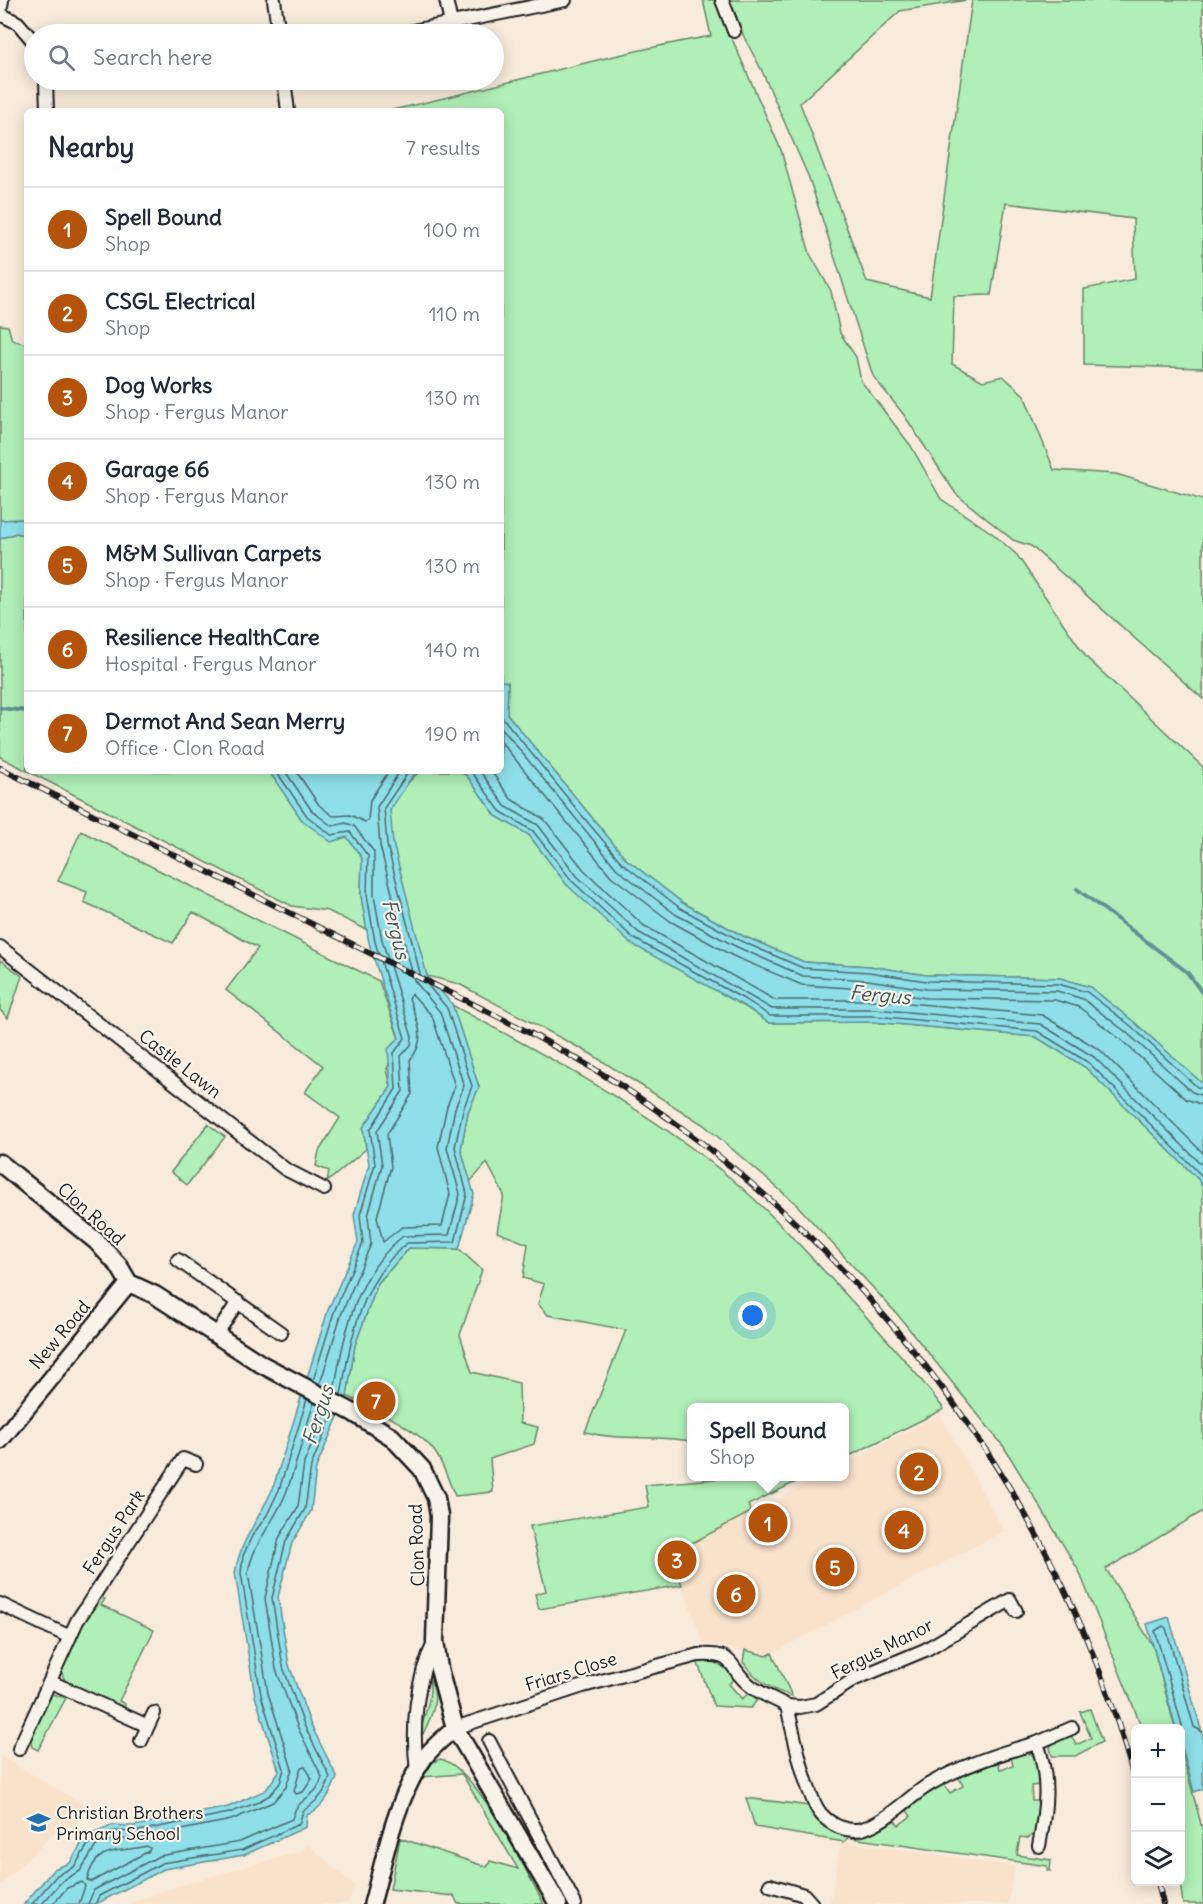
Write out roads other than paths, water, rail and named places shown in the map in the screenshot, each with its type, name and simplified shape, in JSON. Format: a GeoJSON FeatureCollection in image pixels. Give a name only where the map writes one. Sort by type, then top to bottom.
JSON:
{"type":"FeatureCollection","features":[{"type":"Feature","properties":{"kind":"main road","name":"Clon Road"},"geometry":{"type":"LineString","coordinates":[[0,1163],[96,1241],[119,1266],[129,1283],[155,1295],[215,1336],[294,1382],[354,1413],[403,1447],[422,1469],[436,1498],[439,1539],[435,1641],[439,1669],[455,1728],[558,1904]]}},
{"type":"Feature","properties":{"kind":"street"},"geometry":{"type":"LineString","coordinates":[[2,0],[0,13],[18,23],[24,30]]}},
{"type":"Feature","properties":{"kind":"street"},"geometry":{"type":"LineString","coordinates":[[274,0],[278,24]]}},
{"type":"Feature","properties":{"kind":"street"},"geometry":{"type":"LineString","coordinates":[[446,0],[451,23]]}},
{"type":"Feature","properties":{"kind":"street"},"geometry":{"type":"LineString","coordinates":[[446,24],[565,0]]}},
{"type":"Feature","properties":{"kind":"street"},"geometry":{"type":"LineString","coordinates":[[722,0],[734,31]]}},
{"type":"Feature","properties":{"kind":"street"},"geometry":{"type":"LineString","coordinates":[[46,90],[46,108]]}},
{"type":"Feature","properties":{"kind":"street"},"geometry":{"type":"LineString","coordinates":[[285,90],[288,108]]}},
{"type":"Feature","properties":{"kind":"street","name":"Castle Lawn"},"geometry":{"type":"LineString","coordinates":[[0,946],[285,1169],[324,1189]]}},
{"type":"Feature","properties":{"kind":"street"},"geometry":{"type":"LineString","coordinates":[[178,1260],[281,1333]]}},
{"type":"Feature","properties":{"kind":"street","name":"New Road"},"geometry":{"type":"LineString","coordinates":[[0,1441],[129,1283]]}},
{"type":"Feature","properties":{"kind":"street"},"geometry":{"type":"LineString","coordinates":[[215,1336],[238,1302]]}},
{"type":"Feature","properties":{"kind":"street","name":"Fergus Park"},"geometry":{"type":"LineString","coordinates":[[19,1749],[77,1621],[183,1459],[196,1464]]}},
{"type":"Feature","properties":{"kind":"street","name":"Fergus Manor"},"geometry":{"type":"LineString","coordinates":[[787,1706],[800,1707],[816,1704],[855,1679],[925,1650],[1010,1600],[1016,1611]]}},
{"type":"Feature","properties":{"kind":"street"},"geometry":{"type":"LineString","coordinates":[[0,1604],[70,1637]]}},
{"type":"Feature","properties":{"kind":"street"},"geometry":{"type":"LineString","coordinates":[[417,1772],[413,1739],[425,1661],[435,1641]]}},
{"type":"Feature","properties":{"kind":"street","name":"Friars Close"},"geometry":{"type":"LineString","coordinates":[[455,1728],[583,1686],[698,1655],[715,1654],[728,1658],[752,1687],[787,1706]]}},
{"type":"Feature","properties":{"kind":"street"},"geometry":{"type":"LineString","coordinates":[[51,1682],[148,1726]]}},
{"type":"Feature","properties":{"kind":"street"},"geometry":{"type":"LineString","coordinates":[[787,1706],[814,1801],[829,1822],[844,1829],[859,1830],[874,1824],[932,1783],[996,1755],[1036,1743],[1072,1728]]}},
{"type":"Feature","properties":{"kind":"street"},"geometry":{"type":"LineString","coordinates":[[141,1741],[154,1713]]}},
{"type":"Feature","properties":{"kind":"street"},"geometry":{"type":"LineString","coordinates":[[372,1904],[391,1830],[417,1772],[430,1751],[455,1728]]}},
{"type":"Feature","properties":{"kind":"street"},"geometry":{"type":"LineString","coordinates":[[489,1741],[575,1904]]}},
{"type":"Feature","properties":{"kind":"street"},"geometry":{"type":"LineString","coordinates":[[1036,1743],[1045,1774],[1047,1804],[1039,1846]]}},
{"type":"Feature","properties":{"kind":"street"},"geometry":{"type":"LineString","coordinates":[[496,1798],[513,1790]]}},
{"type":"Feature","properties":{"kind":"street"},"geometry":{"type":"LineString","coordinates":[[770,1886],[804,1895],[812,1904]]}},
{"type":"Feature","properties":{"kind":"water"},"geometry":{"type":"Polygon","coordinates":[[[24,519],[24,535],[16,533],[0,539],[0,520],[24,519]]]}},
{"type":"Feature","properties":{"kind":"water","name":"Fergus"},"geometry":{"type":"Polygon","coordinates":[[[504,681],[508,682],[507,714],[626,859],[683,903],[743,936],[804,962],[869,966],[926,975],[1060,978],[1090,987],[1134,1022],[1203,1084],[1203,1188],[1198,1179],[1085,1067],[1036,1037],[874,1022],[769,1023],[749,1009],[630,943],[567,885],[529,835],[496,816],[464,774],[504,774],[504,681]]]}},
{"type":"Feature","properties":{"kind":"water","name":"Fergus"},"geometry":{"type":"Polygon","coordinates":[[[271,774],[415,774],[390,810],[393,843],[427,976],[452,1004],[479,1087],[468,1112],[461,1149],[474,1194],[459,1249],[409,1248],[378,1283],[355,1345],[347,1396],[316,1468],[311,1511],[292,1543],[278,1597],[289,1665],[310,1723],[337,1777],[322,1804],[307,1815],[306,1827],[244,1855],[164,1869],[96,1904],[24,1904],[54,1869],[70,1863],[86,1836],[113,1825],[133,1826],[228,1807],[266,1790],[279,1771],[255,1696],[235,1573],[241,1550],[273,1488],[328,1310],[358,1242],[354,1215],[369,1164],[363,1128],[391,1087],[388,1049],[399,1038],[369,943],[361,896],[362,858],[347,837],[331,842],[302,820],[271,774]]]}},
{"type":"Feature","properties":{"kind":"water"},"geometry":{"type":"Polygon","coordinates":[[[1169,1617],[1203,1736],[1203,1789],[1194,1792],[1185,1758],[1185,1724],[1175,1724],[1147,1624],[1169,1617]]]}},
{"type":"Feature","properties":{"kind":"waterway"},"geometry":{"type":"LineString","coordinates":[[0,708],[24,711]]}},
{"type":"Feature","properties":{"kind":"waterway"},"geometry":{"type":"LineString","coordinates":[[1077,889],[1187,972],[1203,994]]}},
{"type":"Feature","properties":{"kind":"railway"},"geometry":{"type":"LineString","coordinates":[[0,768],[477,1006],[575,1058],[638,1097],[724,1161],[805,1232],[880,1311],[949,1397],[1010,1488],[1062,1584],[1104,1683],[1134,1778]]}},
{"type":"Feature","properties":{"kind":"railway"},"geometry":{"type":"LineString","coordinates":[[1159,1886],[1163,1904]]}},
{"type":"Feature","properties":{"kind":"place","name":"Dermot And Sean Merry"},"geometry":{"type":"Point","coordinates":[376,1401]}},
{"type":"Feature","properties":{"kind":"place","name":"CSGL Electrical"},"geometry":{"type":"Point","coordinates":[919,1472]}},
{"type":"Feature","properties":{"kind":"place","name":"Spell Bound"},"geometry":{"type":"Point","coordinates":[768,1523]}},
{"type":"Feature","properties":{"kind":"place","name":"Garage 66"},"geometry":{"type":"Point","coordinates":[904,1530]}},
{"type":"Feature","properties":{"kind":"place","name":"Dog Works"},"geometry":{"type":"Point","coordinates":[677,1560]}},
{"type":"Feature","properties":{"kind":"place","name":"M&M Sullivan Carpets"},"geometry":{"type":"Point","coordinates":[835,1567]}},
{"type":"Feature","properties":{"kind":"place","name":"Resilience HealthCare"},"geometry":{"type":"Point","coordinates":[736,1594]}},
{"type":"Feature","properties":{"kind":"place","name":"Christian Brothers Primary School"},"geometry":{"type":"Point","coordinates":[38,1823]}}]}
